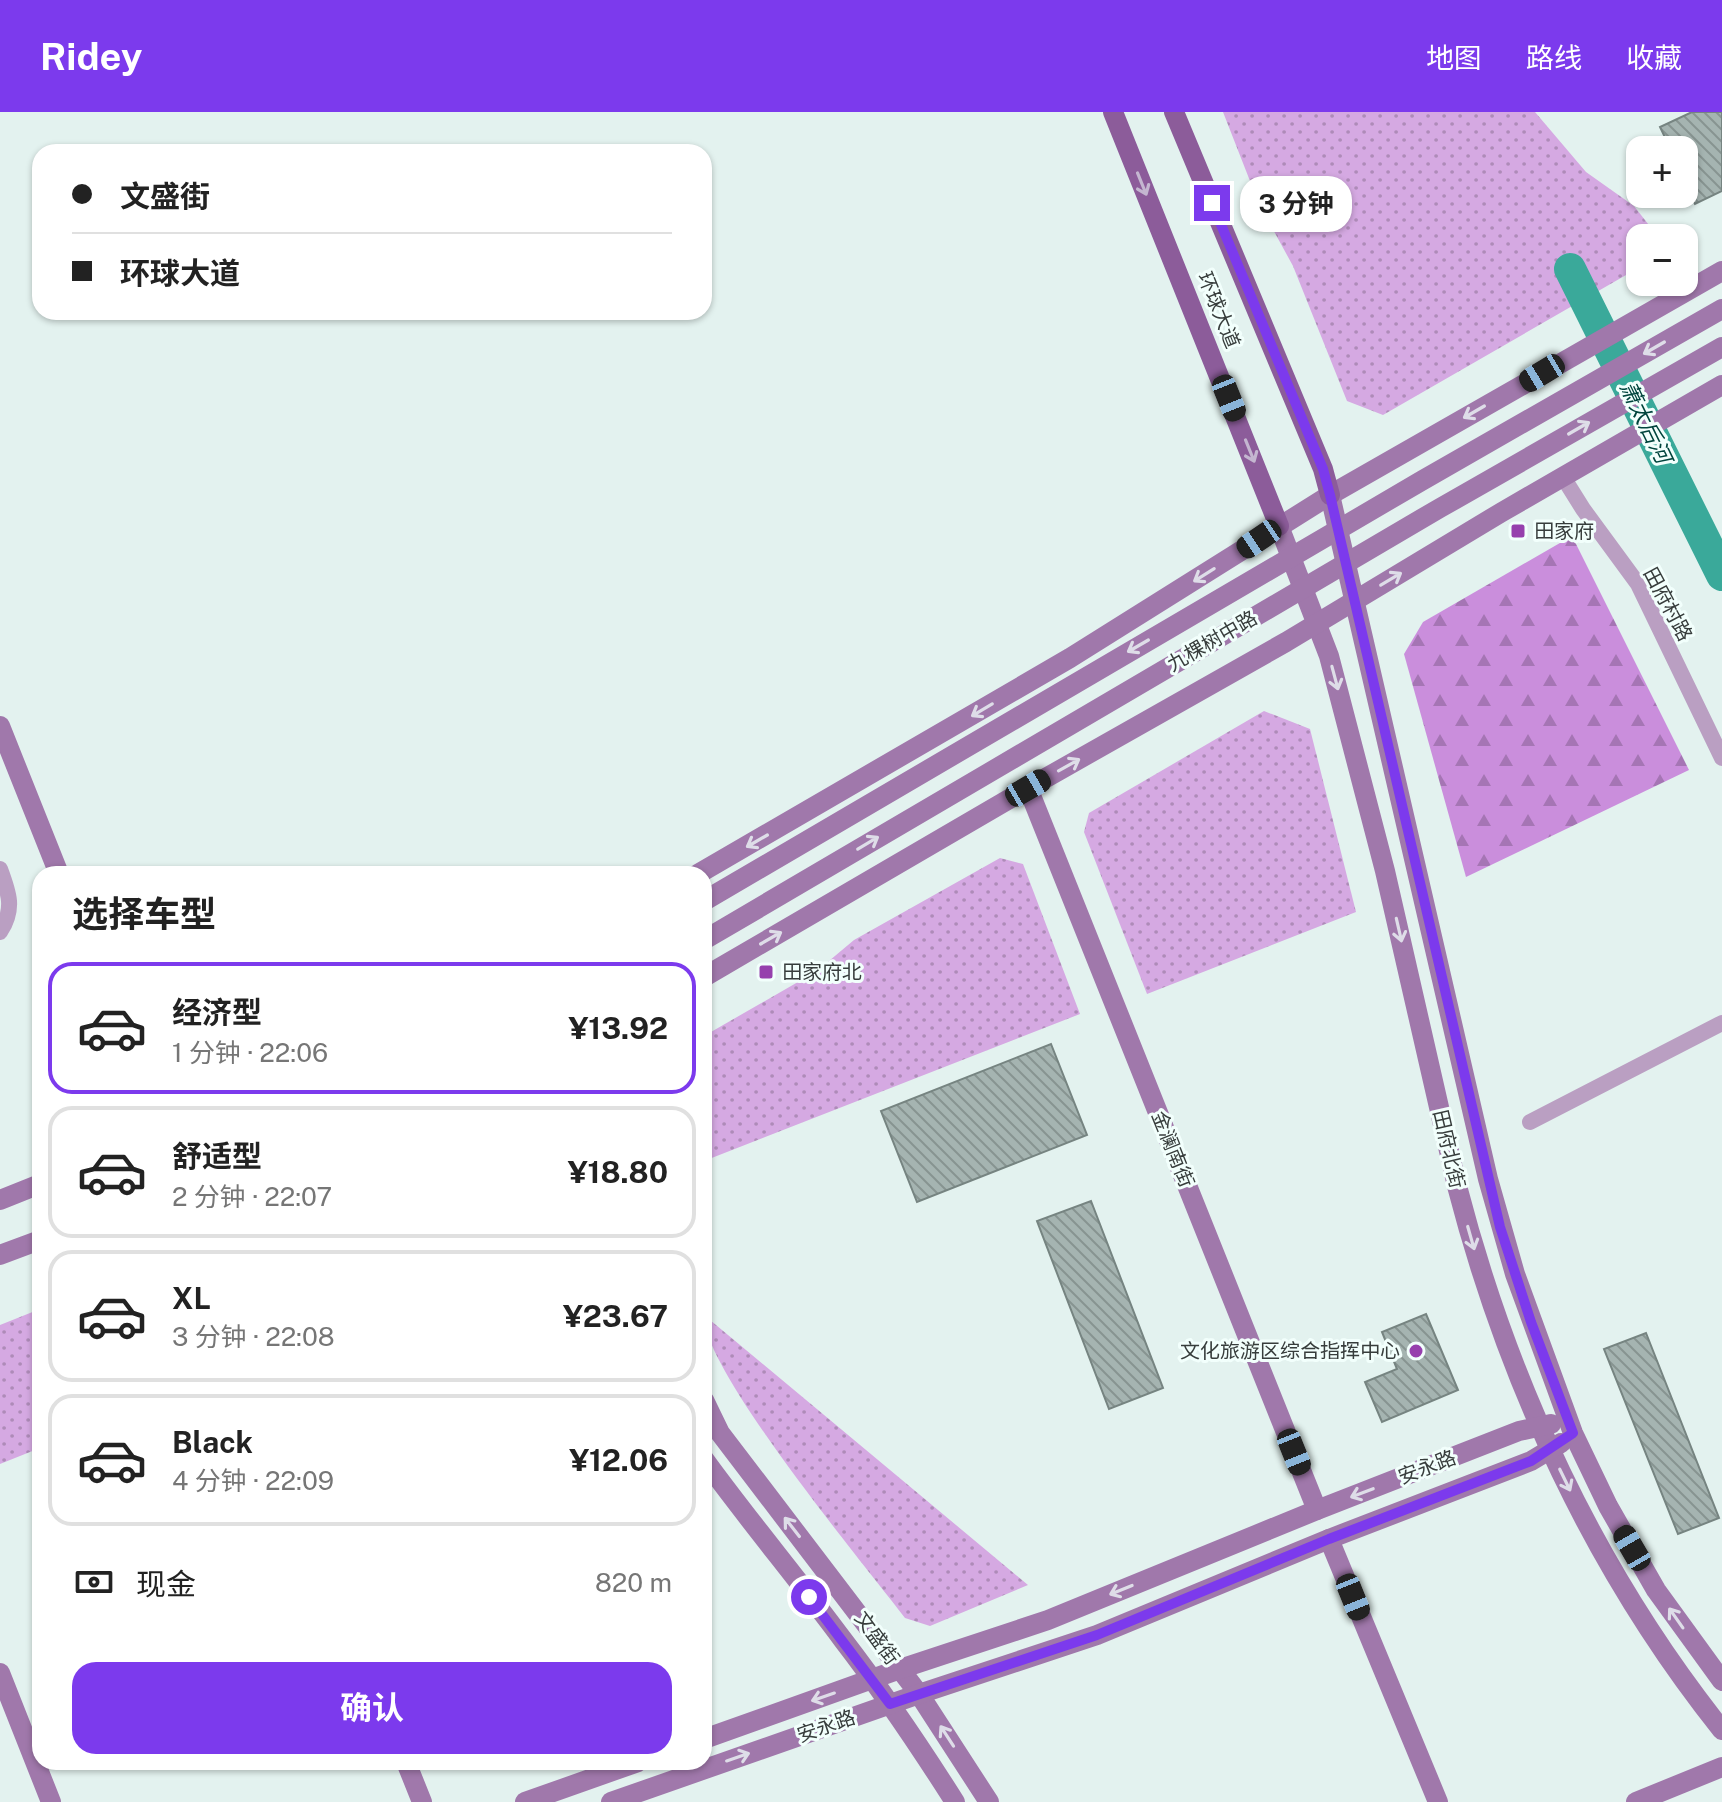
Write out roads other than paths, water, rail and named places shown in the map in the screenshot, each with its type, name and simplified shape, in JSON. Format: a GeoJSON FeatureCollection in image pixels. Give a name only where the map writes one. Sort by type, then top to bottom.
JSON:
{"type":"FeatureCollection","features":[{"type":"Feature","properties":{"kind":"main road","name":"环球大道"},"geometry":{"type":"LineString","coordinates":[[1113,112],[1279,526]]}},
{"type":"Feature","properties":{"kind":"main road","name":"环球大道"},"geometry":{"type":"LineString","coordinates":[[1174,112],[1323,469],[1330,495]]}},
{"type":"Feature","properties":{"kind":"main road"},"geometry":{"type":"LineString","coordinates":[[712,866],[1043,674],[1330,495],[1722,271]]}},
{"type":"Feature","properties":{"kind":"main road","name":"九棵树中路"},"geometry":{"type":"LineString","coordinates":[[712,896],[988,733],[1722,309]]}},
{"type":"Feature","properties":{"kind":"main road","name":"九棵树中路"},"geometry":{"type":"LineString","coordinates":[[712,935],[1722,347]]}},
{"type":"Feature","properties":{"kind":"main road"},"geometry":{"type":"LineString","coordinates":[[712,972],[1317,624],[1722,385]]}},
{"type":"Feature","properties":{"kind":"main road","name":"田府北街"},"geometry":{"type":"LineString","coordinates":[[1330,495],[1491,1191],[1515,1274],[1570,1426],[1608,1506],[1656,1590],[1722,1681]]}},
{"type":"Feature","properties":{"kind":"main road","name":"田府北街"},"geometry":{"type":"LineString","coordinates":[[1279,526],[1329,656],[1385,871],[1470,1235],[1501,1332],[1550,1450],[1623,1589],[1666,1656],[1722,1730]]}},
{"type":"Feature","properties":{"kind":"main road"},"geometry":{"type":"LineString","coordinates":[[0,726],[56,866]]}},
{"type":"Feature","properties":{"kind":"main road","name":"金澜南街"},"geometry":{"type":"LineString","coordinates":[[1028,788],[1317,1510]]}},
{"type":"Feature","properties":{"kind":"main road"},"geometry":{"type":"LineString","coordinates":[[0,1200],[32,1187]]}},
{"type":"Feature","properties":{"kind":"main road"},"geometry":{"type":"LineString","coordinates":[[0,1255],[32,1243]]}},
{"type":"Feature","properties":{"kind":"main road","name":"文盛街"},"geometry":{"type":"LineString","coordinates":[[712,1416],[720,1433],[919,1694],[989,1802]]}},
{"type":"Feature","properties":{"kind":"main road","name":"安永路"},"geometry":{"type":"LineString","coordinates":[[712,1736],[1048,1620],[1519,1431],[1570,1426]]}},
{"type":"Feature","properties":{"kind":"main road","name":"安永路"},"geometry":{"type":"LineString","coordinates":[[712,1767],[1097,1635],[1329,1539],[1531,1461],[1550,1450],[1570,1426]]}},
{"type":"Feature","properties":{"kind":"main road","name":"文盛街"},"geometry":{"type":"LineString","coordinates":[[712,1470],[844,1641],[955,1802]]}},
{"type":"Feature","properties":{"kind":"main road"},"geometry":{"type":"LineString","coordinates":[[1329,1539],[1438,1802]]}},
{"type":"Feature","properties":{"kind":"main road"},"geometry":{"type":"LineString","coordinates":[[0,1673],[32,1754]]}},
{"type":"Feature","properties":{"kind":"main road"},"geometry":{"type":"LineString","coordinates":[[1636,1802],[1722,1767]]}},
{"type":"Feature","properties":{"kind":"main road"},"geometry":{"type":"LineString","coordinates":[[38,1770],[51,1802]]}},
{"type":"Feature","properties":{"kind":"main road"},"geometry":{"type":"LineString","coordinates":[[409,1770],[422,1802]]}},
{"type":"Feature","properties":{"kind":"main road"},"geometry":{"type":"LineString","coordinates":[[525,1802],[615,1770]]}},
{"type":"Feature","properties":{"kind":"main road","name":"安永路"},"geometry":{"type":"LineString","coordinates":[[611,1802],[702,1770]]}},
{"type":"Feature","properties":{"kind":"street","name":"田府村路"},"geometry":{"type":"LineString","coordinates":[[1563,477],[1638,584],[1722,758]]}},
{"type":"Feature","properties":{"kind":"street"},"geometry":{"type":"LineString","coordinates":[[0,869],[11,907],[8,920],[0,932]]}},
{"type":"Feature","properties":{"kind":"street"},"geometry":{"type":"LineString","coordinates":[[1530,1122],[1722,1023]]}},
{"type":"Feature","properties":{"kind":"waterway","name":"萧太后河"},"geometry":{"type":"LineString","coordinates":[[1570,269],[1722,575]]}},
{"type":"Feature","properties":{"kind":"place","name":"田家府"},"geometry":{"type":"Point","coordinates":[1518,531]}},
{"type":"Feature","properties":{"kind":"place","name":"田家府北"},"geometry":{"type":"Point","coordinates":[766,972]}},
{"type":"Feature","properties":{"kind":"place","name":"文化旅游区综合指挥中心"},"geometry":{"type":"Point","coordinates":[1416,1351]}}]}
